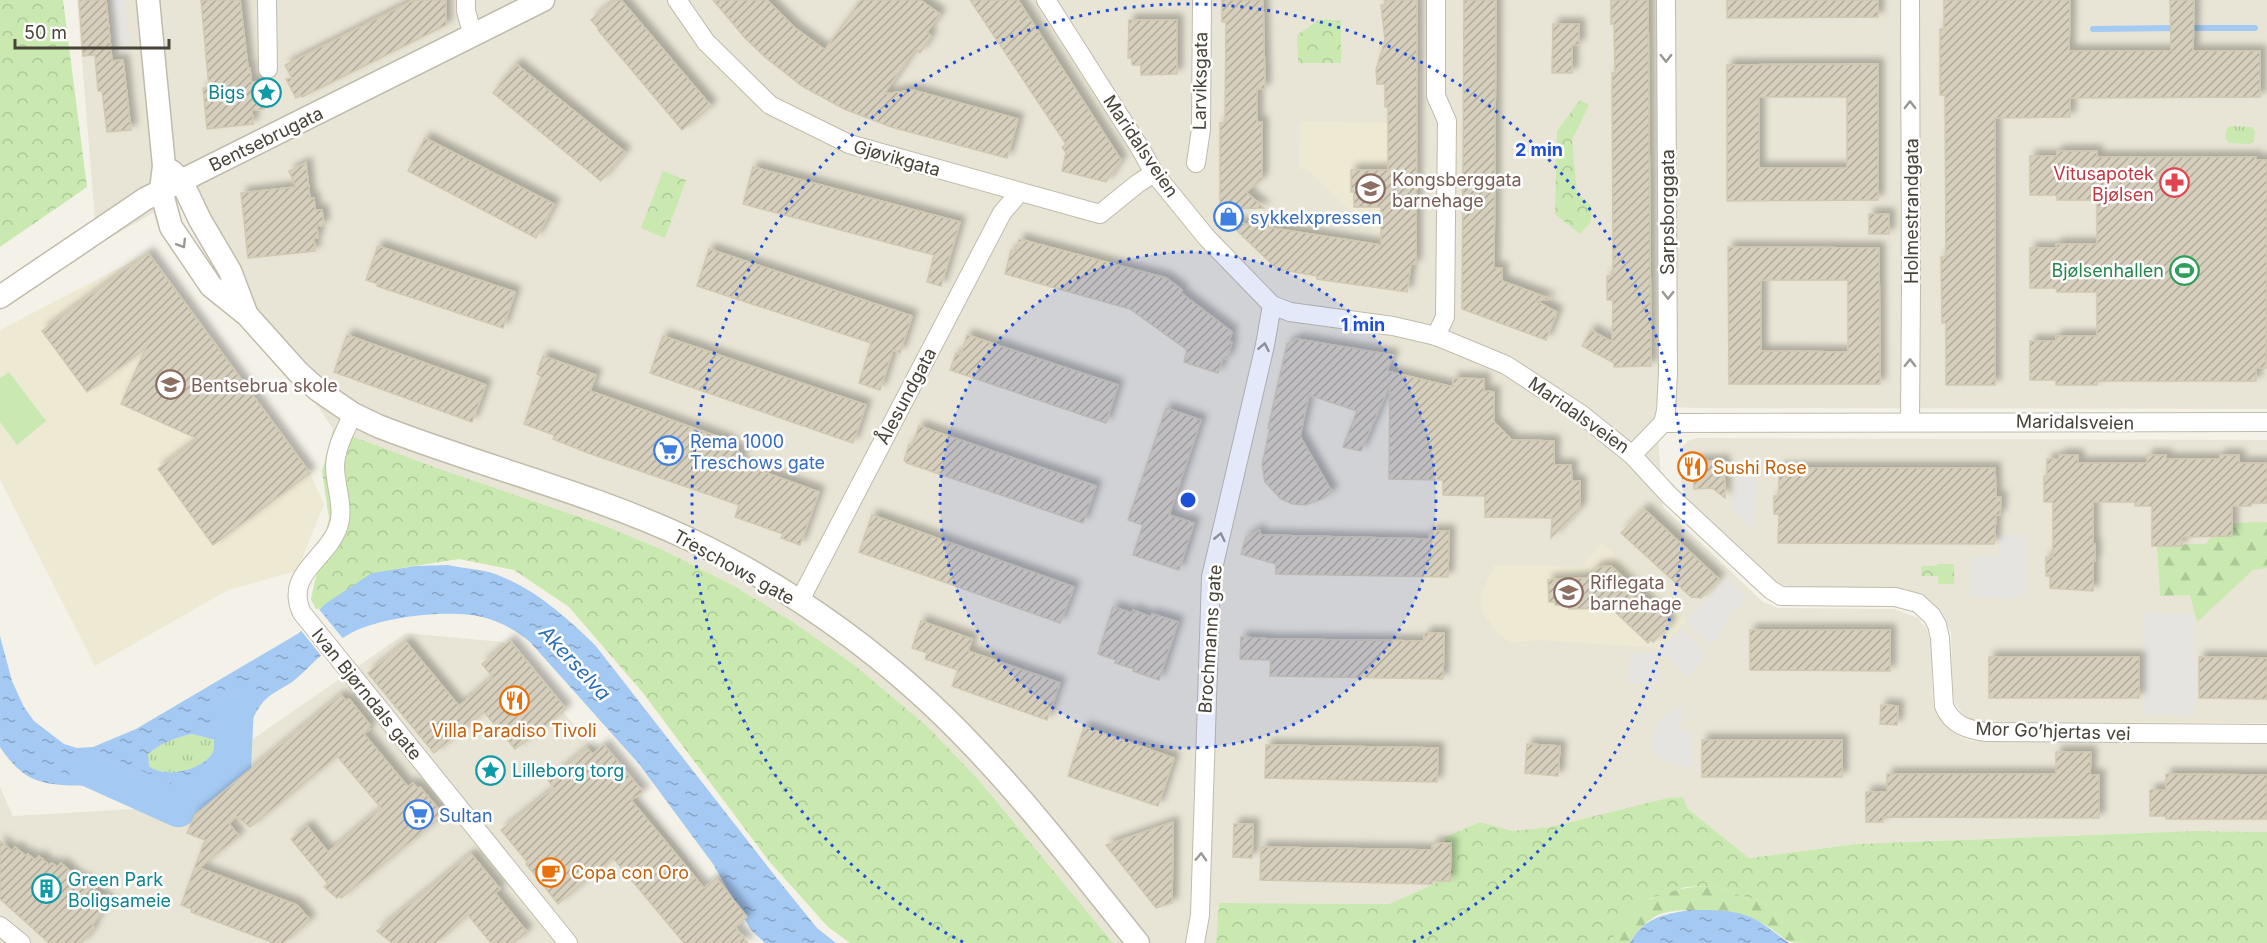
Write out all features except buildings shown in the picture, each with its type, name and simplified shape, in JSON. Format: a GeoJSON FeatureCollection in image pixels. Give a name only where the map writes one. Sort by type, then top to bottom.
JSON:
{"type":"FeatureCollection","features":[{"type":"Feature","properties":{"kind":"street","name":"Treschows gate"},"geometry":{"type":"LineString","coordinates":[[148,0],[169,179],[200,220],[230,271],[247,315],[299,374],[353,414],[406,437],[653,524],[728,559],[799,602],[866,648],[899,675],[972,745],[1040,822],[1138,943]]}},
{"type":"Feature","properties":{"kind":"street"},"geometry":{"type":"LineString","coordinates":[[267,0],[268,69]]}},
{"type":"Feature","properties":{"kind":"street"},"geometry":{"type":"LineString","coordinates":[[466,0],[466,11],[473,36]]}},
{"type":"Feature","properties":{"kind":"street","name":"Bentsebrugata"},"geometry":{"type":"LineString","coordinates":[[0,297],[169,179],[221,163],[543,0]]}},
{"type":"Feature","properties":{"kind":"street","name":"Gjøvikgata"},"geometry":{"type":"LineString","coordinates":[[677,0],[706,42],[770,105],[849,144],[1100,214],[1154,173]]}},
{"type":"Feature","properties":{"kind":"street","name":"Maridalsveien"},"geometry":{"type":"LineString","coordinates":[[1046,0],[1154,173],[1207,238],[1272,305],[1290,312],[1393,326],[1436,336],[1506,365],[1581,414],[1632,455],[1663,423],[2267,422]]}},
{"type":"Feature","properties":{"kind":"street","name":"Larviksgata"},"geometry":{"type":"LineString","coordinates":[[1196,163],[1201,129],[1202,0]]}},
{"type":"Feature","properties":{"kind":"street"},"geometry":{"type":"LineString","coordinates":[[1436,0],[1436,96],[1448,122],[1445,317],[1436,336]]}},
{"type":"Feature","properties":{"kind":"street","name":"Sarpsborggata"},"geometry":{"type":"LineString","coordinates":[[1663,423],[1668,397],[1666,0]]}},
{"type":"Feature","properties":{"kind":"street","name":"Holmestrandgata"},"geometry":{"type":"LineString","coordinates":[[1910,0],[1910,421]]}},
{"type":"Feature","properties":{"kind":"street","name":"Ålesundgata"},"geometry":{"type":"LineString","coordinates":[[799,602],[1002,213],[1019,193]]}},
{"type":"Feature","properties":{"kind":"street","name":"Brochmanns gate"},"geometry":{"type":"LineString","coordinates":[[1195,943],[1200,915],[1211,577],[1272,305]]}},
{"type":"Feature","properties":{"kind":"street","name":"Ivan Bjørndals gate"},"geometry":{"type":"LineString","coordinates":[[353,414],[341,438],[336,457],[336,478],[341,514],[338,530],[304,574],[297,590],[298,606],[334,654],[568,943]]}},
{"type":"Feature","properties":{"kind":"street","name":"Mor Go’hjertas vei"},"geometry":{"type":"LineString","coordinates":[[1632,455],[1669,495],[1780,596],[1895,597],[1918,603],[1926,609],[1937,625],[1940,638],[1944,706],[1954,722],[1962,727],[1988,732],[2267,734]]}},
{"type":"Feature","properties":{"kind":"street"},"geometry":{"type":"LineString","coordinates":[[0,926],[21,943]]}},
{"type":"Feature","properties":{"kind":"shaded area"},"geometry":{"type":"Polygon","coordinates":[[[77,0],[2267,0],[2267,409],[1695,408],[1656,406],[1663,507],[1763,602],[1778,608],[1894,609],[1918,618],[1926,628],[1931,642],[1933,703],[1936,714],[1949,729],[1971,741],[2267,744],[2267,832],[2194,831],[1856,844],[1749,858],[1688,809],[1683,797],[1667,798],[1550,827],[1513,831],[1480,822],[1445,837],[1441,881],[1389,904],[1220,903],[1216,943],[1113,943],[978,779],[927,726],[853,664],[793,622],[734,586],[663,550],[603,525],[434,467],[333,429],[178,199],[97,245],[77,0]]]}},
{"type":"Feature","properties":{"kind":"shaded area"},"geometry":{"type":"Polygon","coordinates":[[[108,0],[125,0],[131,52],[114,54],[108,0]]]}},
{"type":"Feature","properties":{"kind":"shaded area","name":"Kongsberggata barnehage"},"geometry":{"type":"Polygon","coordinates":[[[1300,121],[1416,123],[1387,233],[1374,231],[1365,219],[1347,208],[1307,169],[1299,169],[1300,121]]]}},
{"type":"Feature","properties":{"kind":"shaded area"},"geometry":{"type":"Polygon","coordinates":[[[148,253],[310,473],[324,504],[297,571],[228,590],[95,666],[0,480],[0,330],[148,253]]]}},
{"type":"Feature","properties":{"kind":"shaded area"},"geometry":{"type":"Polygon","coordinates":[[[1696,438],[2267,440],[2267,723],[1983,722],[1972,720],[1955,704],[1952,690],[1951,633],[1945,619],[1934,604],[1920,594],[1905,589],[1790,587],[1776,583],[1686,498],[1681,485],[1681,456],[1683,446],[1696,438]]]}},
{"type":"Feature","properties":{"kind":"shaded area"},"geometry":{"type":"Polygon","coordinates":[[[1737,460],[1757,484],[1753,529],[1731,509],[1737,460]]]}},
{"type":"Feature","properties":{"kind":"shaded area"},"geometry":{"type":"Polygon","coordinates":[[[2000,535],[2026,535],[2026,598],[1970,597],[1971,557],[1999,557],[2000,535]]]}},
{"type":"Feature","properties":{"kind":"shaded area","name":"Riflegata barnehage"},"geometry":{"type":"Polygon","coordinates":[[[1602,542],[1686,621],[1659,648],[1537,640],[1512,643],[1498,634],[1482,612],[1480,596],[1495,565],[1582,566],[1602,542]]]}},
{"type":"Feature","properties":{"kind":"shaded area"},"geometry":{"type":"Polygon","coordinates":[[[1726,577],[1746,595],[1711,644],[1687,623],[1726,577]]]}},
{"type":"Feature","properties":{"kind":"shaded area"},"geometry":{"type":"Polygon","coordinates":[[[2143,613],[2194,614],[2195,715],[2143,714],[2143,613]]]}},
{"type":"Feature","properties":{"kind":"shaded area"},"geometry":{"type":"Polygon","coordinates":[[[1681,629],[1706,653],[1690,678],[1660,651],[1681,629]]]}},
{"type":"Feature","properties":{"kind":"shaded area"},"geometry":{"type":"Polygon","coordinates":[[[406,633],[503,642],[683,852],[742,943],[0,943],[0,787],[13,816],[167,807],[227,757],[406,633]]]}},
{"type":"Feature","properties":{"kind":"shaded area"},"geometry":{"type":"Polygon","coordinates":[[[1631,653],[1660,656],[1660,683],[1627,683],[1631,653]]]}},
{"type":"Feature","properties":{"kind":"shaded area"},"geometry":{"type":"Polygon","coordinates":[[[1683,705],[1680,732],[1692,733],[1691,766],[1677,766],[1653,754],[1651,736],[1661,718],[1683,705]]]}},
{"type":"Feature","properties":{"kind":"green space"},"geometry":{"type":"Polygon","coordinates":[[[0,0],[63,0],[87,187],[0,247],[0,0]]]}},
{"type":"Feature","properties":{"kind":"green space"},"geometry":{"type":"Polygon","coordinates":[[[1320,19],[1341,21],[1341,63],[1298,63],[1297,35],[1320,19]]]}},
{"type":"Feature","properties":{"kind":"green space"},"geometry":{"type":"Polygon","coordinates":[[[1580,100],[1589,105],[1572,140],[1577,193],[1591,205],[1591,222],[1580,234],[1555,214],[1557,131],[1580,100]]]}},
{"type":"Feature","properties":{"kind":"green space"},"geometry":{"type":"Polygon","coordinates":[[[2230,126],[2252,127],[2255,131],[2254,141],[2250,144],[2229,143],[2225,139],[2226,130],[2230,126]]]}},
{"type":"Feature","properties":{"kind":"green space"},"geometry":{"type":"Polygon","coordinates":[[[663,171],[686,180],[665,238],[641,228],[663,171]]]}},
{"type":"Feature","properties":{"kind":"green space"},"geometry":{"type":"Polygon","coordinates":[[[9,372],[46,421],[17,445],[0,422],[0,378],[9,372]]]}},
{"type":"Feature","properties":{"kind":"green space"},"geometry":{"type":"Polygon","coordinates":[[[333,429],[434,467],[603,525],[663,550],[734,586],[793,622],[853,664],[927,726],[978,779],[1113,943],[850,943],[828,927],[769,861],[643,693],[569,607],[514,570],[459,559],[396,569],[321,619],[311,599],[329,518],[322,472],[333,429]]]}},
{"type":"Feature","properties":{"kind":"green space"},"geometry":{"type":"Polygon","coordinates":[[[2267,522],[2267,568],[2253,570],[2197,622],[2190,595],[2160,596],[2157,545],[2206,544],[2218,531],[2233,524],[2267,522]]]}},
{"type":"Feature","properties":{"kind":"green space"},"geometry":{"type":"Polygon","coordinates":[[[1937,564],[1954,564],[1954,584],[1938,584],[1938,576],[1921,576],[1921,566],[1937,566],[1937,564]]]}},
{"type":"Feature","properties":{"kind":"green space"},"geometry":{"type":"Polygon","coordinates":[[[192,734],[215,740],[214,749],[209,758],[201,764],[190,769],[167,772],[149,766],[148,754],[152,750],[168,741],[192,734]]]}},
{"type":"Feature","properties":{"kind":"green space"},"geometry":{"type":"Polygon","coordinates":[[[1683,797],[1688,809],[1749,858],[1856,844],[2194,831],[2267,832],[2267,943],[1806,943],[1790,930],[1765,903],[1711,886],[1686,887],[1651,898],[1627,916],[1610,943],[1216,943],[1219,903],[1389,904],[1441,881],[1445,837],[1480,822],[1513,831],[1550,827],[1667,798],[1683,797]]]}},
{"type":"Feature","properties":{"kind":"green space"},"geometry":{"type":"Polygon","coordinates":[[[1711,886],[1765,903],[1790,930],[1806,943],[1791,942],[1765,925],[1727,913],[1680,910],[1667,912],[1648,921],[1630,943],[1610,943],[1625,918],[1646,901],[1677,890],[1711,886]]]}},
{"type":"Feature","properties":{"kind":"water"},"geometry":{"type":"Polygon","coordinates":[[[448,565],[489,572],[533,593],[572,623],[595,645],[817,928],[836,943],[765,943],[751,930],[713,864],[639,764],[530,642],[507,626],[482,617],[452,614],[416,616],[381,622],[345,636],[293,681],[264,701],[255,714],[242,744],[224,767],[206,779],[185,787],[155,790],[126,784],[90,786],[49,784],[28,776],[10,760],[0,747],[0,636],[12,681],[24,707],[34,721],[64,744],[77,748],[93,747],[136,729],[299,633],[325,604],[372,573],[416,566],[448,565]],[[192,734],[174,739],[148,754],[149,766],[167,772],[190,769],[209,758],[214,749],[215,740],[192,734]]]}},
{"type":"Feature","properties":{"kind":"water"},"geometry":{"type":"Polygon","coordinates":[[[1689,910],[1720,910],[1743,914],[1760,922],[1789,943],[1630,943],[1648,922],[1662,916],[1689,910]]]}},
{"type":"Feature","properties":{"kind":"pier"},"geometry":{"type":"Polygon","coordinates":[[[318,608],[345,641],[323,658],[299,628],[318,608]]]}},
{"type":"Feature","properties":{"kind":"waterway"},"geometry":{"type":"LineString","coordinates":[[2093,29],[2177,28]]}},
{"type":"Feature","properties":{"kind":"waterway"},"geometry":{"type":"LineString","coordinates":[[2187,28],[2255,28]]}},
{"type":"Feature","properties":{"kind":"waterway","name":"Akerselva"},"geometry":{"type":"LineString","coordinates":[[87,767],[178,808],[232,767],[235,706]]}},
{"type":"Feature","properties":{"kind":"place","name":"Bigs"},"geometry":{"type":"Point","coordinates":[266,92]}},
{"type":"Feature","properties":{"kind":"place","name":"Vitusapotek Bjølsen"},"geometry":{"type":"Point","coordinates":[2175,183]}},
{"type":"Feature","properties":{"kind":"place","name":"Kongsberggata barnehage"},"geometry":{"type":"Point","coordinates":[1371,189]}},
{"type":"Feature","properties":{"kind":"place","name":"sykkelxpressen"},"geometry":{"type":"Point","coordinates":[1229,217]}},
{"type":"Feature","properties":{"kind":"place","name":"Bjølsenhallen"},"geometry":{"type":"Point","coordinates":[2185,270]}},
{"type":"Feature","properties":{"kind":"place","name":"Bentsebrua skole"},"geometry":{"type":"Point","coordinates":[170,385]}},
{"type":"Feature","properties":{"kind":"place","name":"Rema 1000 Treschows gate"},"geometry":{"type":"Point","coordinates":[669,451]}},
{"type":"Feature","properties":{"kind":"place","name":"Sushi Rose"},"geometry":{"type":"Point","coordinates":[1692,467]}},
{"type":"Feature","properties":{"kind":"place","name":"Riflegata barnehage"},"geometry":{"type":"Point","coordinates":[1569,592]}},
{"type":"Feature","properties":{"kind":"place","name":"Villa Paradiso Tivoli"},"geometry":{"type":"Point","coordinates":[514,701]}},
{"type":"Feature","properties":{"kind":"place","name":"Lilleborg torg"},"geometry":{"type":"Point","coordinates":[491,770]}},
{"type":"Feature","properties":{"kind":"place","name":"Sultan"},"geometry":{"type":"Point","coordinates":[418,815]}},
{"type":"Feature","properties":{"kind":"place","name":"Copa con Oro"},"geometry":{"type":"Point","coordinates":[550,872]}},
{"type":"Feature","properties":{"kind":"place","name":"Green Park Boligsameie"},"geometry":{"type":"Point","coordinates":[47,889]}}]}
